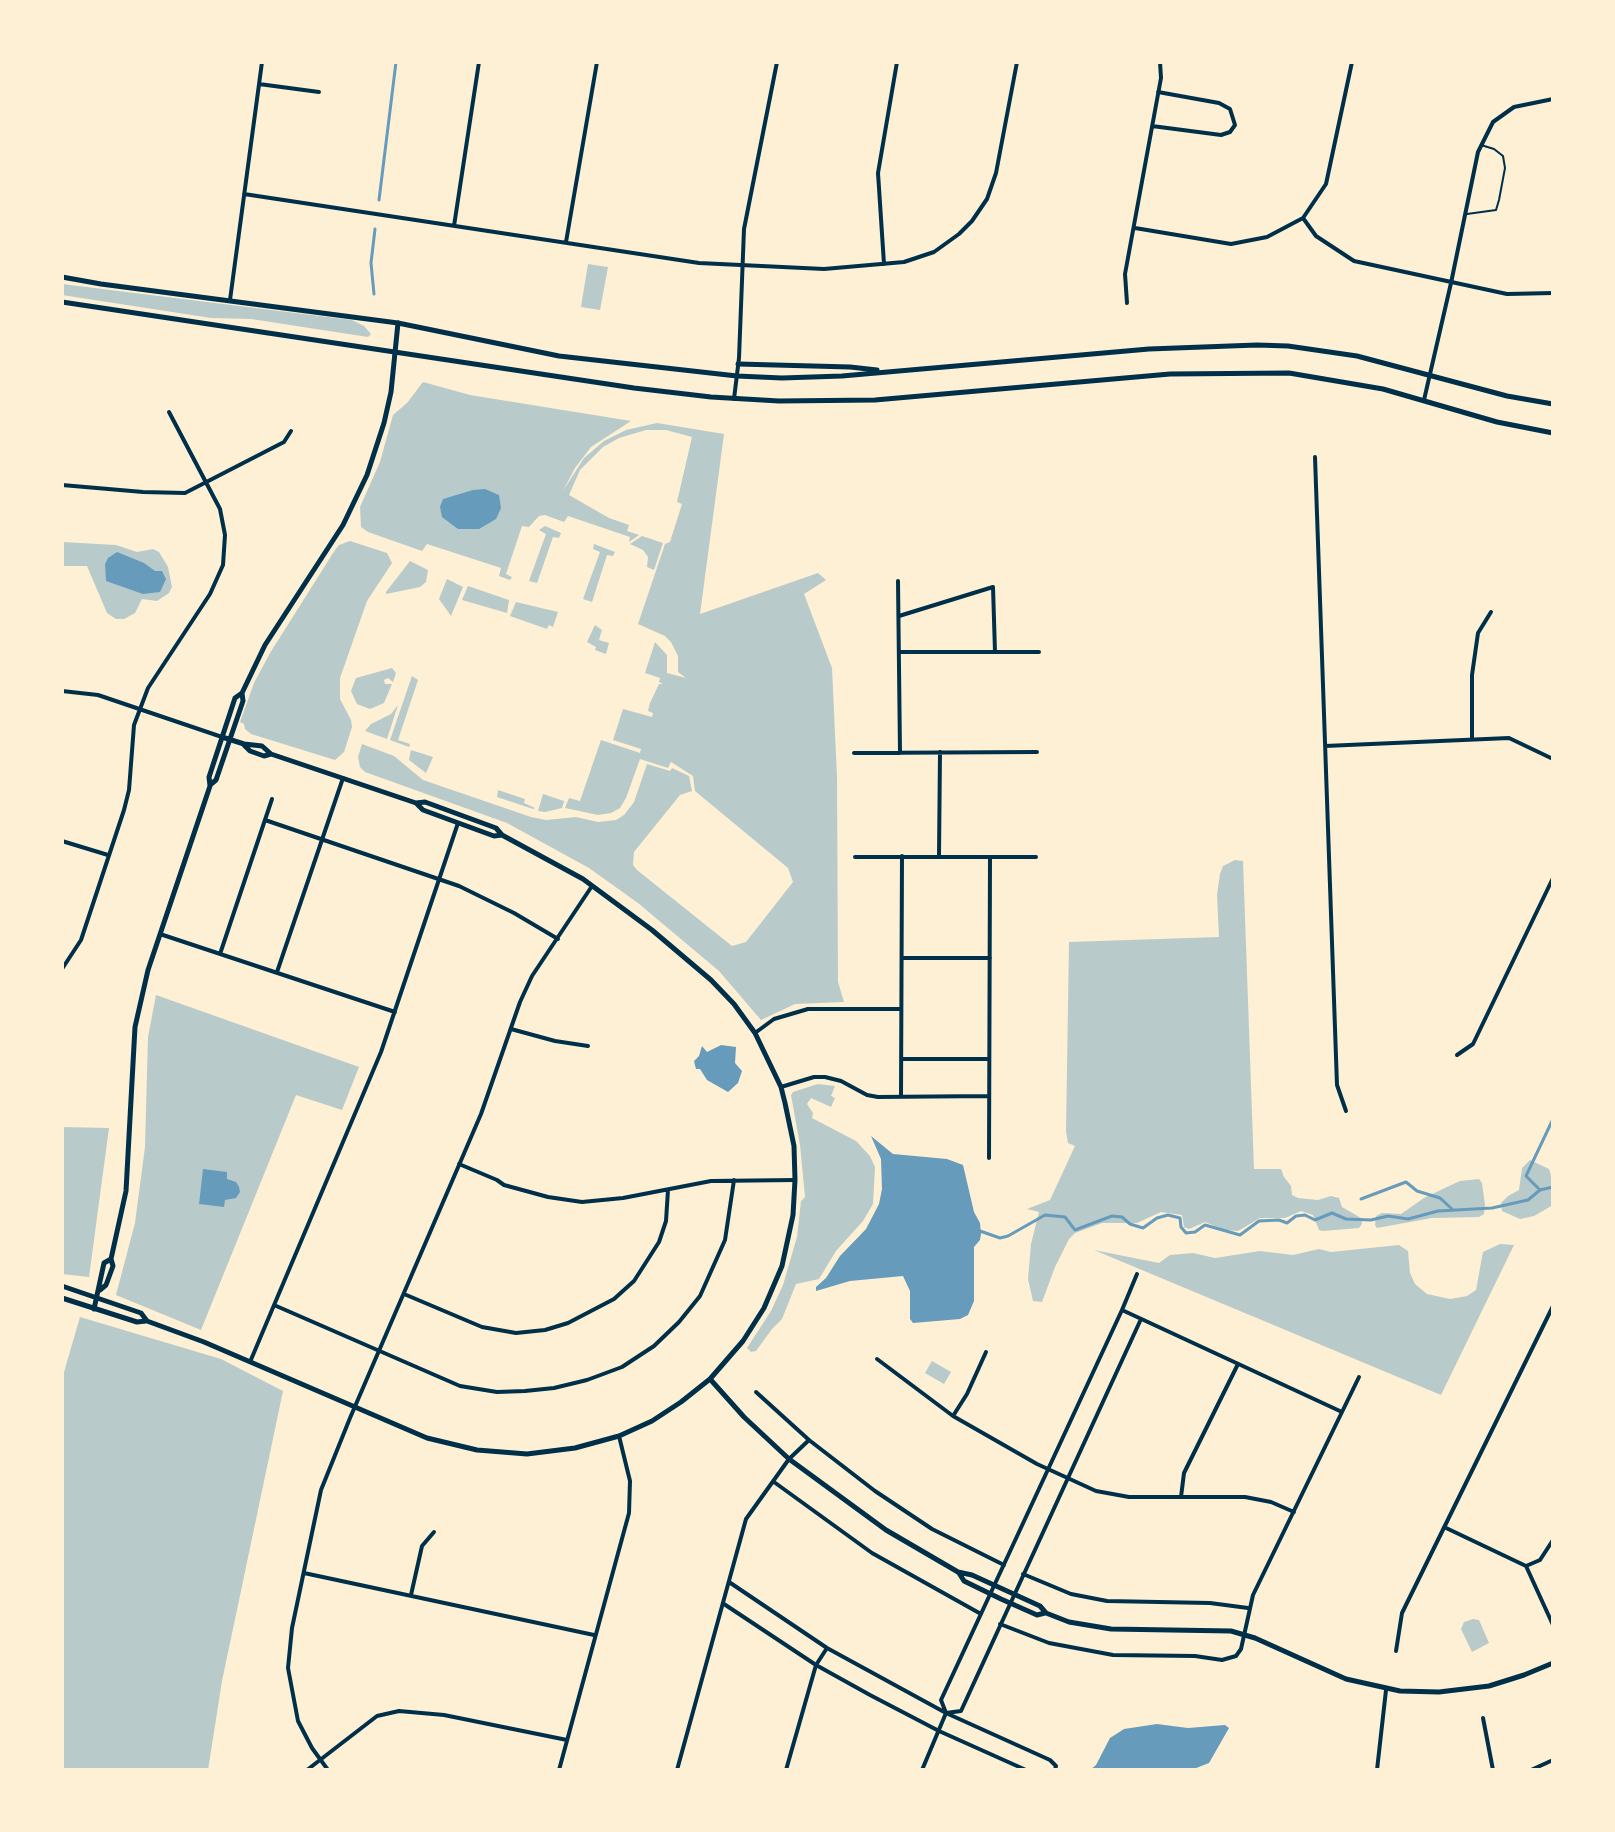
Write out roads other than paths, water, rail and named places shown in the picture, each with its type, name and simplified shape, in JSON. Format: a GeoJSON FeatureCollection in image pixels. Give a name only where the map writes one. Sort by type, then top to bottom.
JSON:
{"type":"FeatureCollection","features":[{"type":"Feature","properties":{"kind":"street"},"geometry":{"type":"LineString","coordinates":[[230,300],[262,62]]}},
{"type":"Feature","properties":{"kind":"street"},"geometry":{"type":"LineString","coordinates":[[454,226],[479,62]]}},
{"type":"Feature","properties":{"kind":"street"},"geometry":{"type":"LineString","coordinates":[[566,242],[597,62]]}},
{"type":"Feature","properties":{"kind":"street"},"geometry":{"type":"LineString","coordinates":[[734,399],[744,229],[777,62]]}},
{"type":"Feature","properties":{"kind":"street"},"geometry":{"type":"LineString","coordinates":[[884,264],[878,173],[897,62]]}},
{"type":"Feature","properties":{"kind":"street"},"geometry":{"type":"LineString","coordinates":[[244,194],[682,261],[824,269],[914,260],[934,252],[959,234],[981,209],[996,173],[1017,62]]}},
{"type":"Feature","properties":{"kind":"street"},"geometry":{"type":"LineString","coordinates":[[1127,303],[1125,274],[1158,92],[1160,62]]}},
{"type":"Feature","properties":{"kind":"street"},"geometry":{"type":"LineString","coordinates":[[1135,228],[1231,244],[1267,237],[1303,218],[1326,184],[1352,62]]}},
{"type":"Feature","properties":{"kind":"street"},"geometry":{"type":"LineString","coordinates":[[259,84],[319,92]]}},
{"type":"Feature","properties":{"kind":"street"},"geometry":{"type":"LineString","coordinates":[[1152,126],[1221,135],[1230,132],[1235,125],[1230,109],[1219,103],[1158,92]]}},
{"type":"Feature","properties":{"kind":"street"},"geometry":{"type":"LineString","coordinates":[[1424,400],[1481,145],[1493,122],[1514,107],[1553,99]]}},
{"type":"Feature","properties":{"kind":"street"},"geometry":{"type":"LineString","coordinates":[[1303,218],[1316,236],[1354,261],[1507,294],[1553,293]]}},
{"type":"Feature","properties":{"kind":"street"},"geometry":{"type":"LineString","coordinates":[[62,277],[398,323],[559,356],[737,376],[782,378],[890,372],[1149,349],[1288,346],[1357,356],[1507,396],[1553,404]]}},
{"type":"Feature","properties":{"kind":"street"},"geometry":{"type":"LineString","coordinates":[[62,302],[634,388],[734,399],[875,400],[1170,374],[1250,372],[1321,377],[1424,400],[1497,422],[1553,433]]}},
{"type":"Feature","properties":{"kind":"street"},"geometry":{"type":"LineString","coordinates":[[94,1309],[104,1263],[111,1259],[128,1177],[137,1014],[148,970],[210,786],[209,777],[235,698],[242,693],[265,645],[343,525],[367,475],[391,392],[398,323]]}},
{"type":"Feature","properties":{"kind":"street"},"geometry":{"type":"LineString","coordinates":[[738,364],[850,367],[890,372]]}},
{"type":"Feature","properties":{"kind":"street"},"geometry":{"type":"LineString","coordinates":[[62,969],[81,940],[127,799],[132,736],[140,709],[154,678],[210,594],[223,565],[224,522],[217,501],[169,412]]}},
{"type":"Feature","properties":{"kind":"street"},"geometry":{"type":"LineString","coordinates":[[62,485],[175,494],[191,491],[284,442],[291,431]]}},
{"type":"Feature","properties":{"kind":"street"},"geometry":{"type":"LineString","coordinates":[[1315,457],[1337,1085],[1346,1111]]}},
{"type":"Feature","properties":{"kind":"street"},"geometry":{"type":"LineString","coordinates":[[898,581],[900,753]]}},
{"type":"Feature","properties":{"kind":"street"},"geometry":{"type":"LineString","coordinates":[[899,616],[993,587],[995,652]]}},
{"type":"Feature","properties":{"kind":"street"},"geometry":{"type":"LineString","coordinates":[[1472,738],[1472,675],[1478,633],[1491,612]]}},
{"type":"Feature","properties":{"kind":"street"},"geometry":{"type":"LineString","coordinates":[[899,652],[1039,652]]}},
{"type":"Feature","properties":{"kind":"street"},"geometry":{"type":"LineString","coordinates":[[62,691],[98,695],[244,744],[250,751],[264,756],[271,754],[416,803],[425,802],[461,814],[496,828],[502,835],[592,886],[652,930],[711,980],[755,1033],[781,1087],[790,1125],[795,1180],[793,1215],[775,1286],[754,1325],[710,1379],[664,1414],[619,1436],[556,1451],[494,1453],[440,1442],[147,1321],[137,1322],[62,1298]]}},
{"type":"Feature","properties":{"kind":"street"},"geometry":{"type":"LineString","coordinates":[[210,786],[216,780],[243,701],[242,693]]}},
{"type":"Feature","properties":{"kind":"street"},"geometry":{"type":"LineString","coordinates":[[1325,746],[1509,738],[1553,759]]}},
{"type":"Feature","properties":{"kind":"street"},"geometry":{"type":"LineString","coordinates":[[939,856],[940,752]]}},
{"type":"Feature","properties":{"kind":"street"},"geometry":{"type":"LineString","coordinates":[[854,753],[1037,752]]}},
{"type":"Feature","properties":{"kind":"street"},"geometry":{"type":"LineString","coordinates":[[277,972],[343,778]]}},
{"type":"Feature","properties":{"kind":"street"},"geometry":{"type":"LineString","coordinates":[[220,954],[272,799]]}},
{"type":"Feature","properties":{"kind":"street"},"geometry":{"type":"LineString","coordinates":[[416,803],[423,810],[494,836],[502,835]]}},
{"type":"Feature","properties":{"kind":"street"},"geometry":{"type":"LineString","coordinates":[[250,1362],[381,1052],[461,814]]}},
{"type":"Feature","properties":{"kind":"street"},"geometry":{"type":"LineString","coordinates":[[265,820],[438,878],[514,913],[558,939]]}},
{"type":"Feature","properties":{"kind":"street"},"geometry":{"type":"LineString","coordinates":[[62,841],[108,855]]}},
{"type":"Feature","properties":{"kind":"street"},"geometry":{"type":"LineString","coordinates":[[901,1096],[902,856]]}},
{"type":"Feature","properties":{"kind":"street"},"geometry":{"type":"LineString","coordinates":[[855,857],[1036,857]]}},
{"type":"Feature","properties":{"kind":"street"},"geometry":{"type":"LineString","coordinates":[[989,1158],[990,857]]}},
{"type":"Feature","properties":{"kind":"street"},"geometry":{"type":"LineString","coordinates":[[1457,1055],[1473,1044],[1553,878]]}},
{"type":"Feature","properties":{"kind":"street"},"geometry":{"type":"LineString","coordinates":[[328,1770],[298,1721],[289,1678],[292,1628],[326,1475],[481,1114],[532,976],[592,886]]}},
{"type":"Feature","properties":{"kind":"street"},"geometry":{"type":"LineString","coordinates":[[160,934],[395,1012]]}},
{"type":"Feature","properties":{"kind":"street"},"geometry":{"type":"LineString","coordinates":[[902,958],[990,958]]}},
{"type":"Feature","properties":{"kind":"street"},"geometry":{"type":"LineString","coordinates":[[755,1033],[774,1019],[808,1009],[901,1009]]}},
{"type":"Feature","properties":{"kind":"street"},"geometry":{"type":"LineString","coordinates":[[511,1029],[588,1046]]}},
{"type":"Feature","properties":{"kind":"street"},"geometry":{"type":"LineString","coordinates":[[901,1059],[989,1059]]}},
{"type":"Feature","properties":{"kind":"street"},"geometry":{"type":"LineString","coordinates":[[781,1087],[814,1077],[825,1077],[841,1081],[867,1095],[989,1096]]}},
{"type":"Feature","properties":{"kind":"street"},"geometry":{"type":"LineString","coordinates":[[459,1164],[504,1185],[582,1202],[623,1198],[711,1181],[795,1180]]}},
{"type":"Feature","properties":{"kind":"street"},"geometry":{"type":"LineString","coordinates":[[274,1305],[460,1386],[497,1392],[554,1388],[622,1367],[654,1346],[679,1322],[700,1296],[725,1240],[734,1180]]}},
{"type":"Feature","properties":{"kind":"street"},"geometry":{"type":"LineString","coordinates":[[404,1294],[482,1327],[516,1333],[545,1330],[568,1323],[614,1299],[634,1281],[659,1242],[666,1221],[668,1190]]}},
{"type":"Feature","properties":{"kind":"street"},"geometry":{"type":"LineString","coordinates":[[922,1770],[946,1713],[941,1700],[1137,1274]]}},
{"type":"Feature","properties":{"kind":"street"},"geometry":{"type":"LineString","coordinates":[[62,1286],[141,1313],[147,1321]]}},
{"type":"Feature","properties":{"kind":"street"},"geometry":{"type":"LineString","coordinates":[[1396,1651],[1402,1613],[1553,1306]]}},
{"type":"Feature","properties":{"kind":"street"},"geometry":{"type":"LineString","coordinates":[[1122,1310],[1342,1412]]}},
{"type":"Feature","properties":{"kind":"street"},"geometry":{"type":"LineString","coordinates":[[946,1713],[961,1711],[1141,1319]]}},
{"type":"Feature","properties":{"kind":"street"},"geometry":{"type":"LineString","coordinates":[[953,1416],[972,1386],[986,1352]]}},
{"type":"Feature","properties":{"kind":"street"},"geometry":{"type":"LineString","coordinates":[[877,1359],[953,1416],[1048,1469],[1111,1495],[1254,1498],[1294,1512]]}},
{"type":"Feature","properties":{"kind":"street"},"geometry":{"type":"LineString","coordinates":[[1181,1497],[1184,1473],[1238,1364]]}},
{"type":"Feature","properties":{"kind":"street"},"geometry":{"type":"LineString","coordinates":[[1000,1624],[1049,1643],[1113,1655],[1227,1659],[1239,1652],[1248,1608],[1359,1377]]}},
{"type":"Feature","properties":{"kind":"street"},"geometry":{"type":"LineString","coordinates":[[710,1379],[744,1417],[789,1459],[886,1530],[958,1572],[964,1581],[1012,1598],[1037,1615],[1046,1613],[1069,1622],[1111,1629],[1217,1629],[1244,1635],[1328,1673],[1386,1690],[1426,1692],[1474,1689],[1516,1678],[1553,1663]]}},
{"type":"Feature","properties":{"kind":"street"},"geometry":{"type":"LineString","coordinates":[[756,1392],[809,1440],[875,1491],[932,1529],[1004,1565]]}},
{"type":"Feature","properties":{"kind":"street"},"geometry":{"type":"LineString","coordinates":[[559,1770],[629,1513],[630,1481],[619,1436]]}},
{"type":"Feature","properties":{"kind":"street"},"geometry":{"type":"LineString","coordinates":[[677,1770],[746,1519],[789,1459],[809,1440]]}},
{"type":"Feature","properties":{"kind":"street"},"geometry":{"type":"LineString","coordinates":[[774,1482],[872,1553],[981,1614]]}},
{"type":"Feature","properties":{"kind":"street"},"geometry":{"type":"LineString","coordinates":[[1444,1527],[1526,1566],[1553,1625]]}},
{"type":"Feature","properties":{"kind":"street"},"geometry":{"type":"LineString","coordinates":[[411,1595],[422,1546],[434,1532]]}},
{"type":"Feature","properties":{"kind":"street"},"geometry":{"type":"LineString","coordinates":[[1526,1566],[1540,1560],[1553,1540]]}},
{"type":"Feature","properties":{"kind":"street"},"geometry":{"type":"LineString","coordinates":[[304,1573],[594,1635]]}},
{"type":"Feature","properties":{"kind":"street"},"geometry":{"type":"LineString","coordinates":[[1022,1574],[1071,1594],[1107,1601],[1210,1603],[1248,1608]]}},
{"type":"Feature","properties":{"kind":"street"},"geometry":{"type":"LineString","coordinates":[[729,1582],[827,1648],[946,1713],[1050,1760],[1055,1768]]}},
{"type":"Feature","properties":{"kind":"street"},"geometry":{"type":"LineString","coordinates":[[724,1604],[816,1665],[939,1731],[1026,1770]]}},
{"type":"Feature","properties":{"kind":"street"},"geometry":{"type":"LineString","coordinates":[[786,1770],[816,1665],[827,1648]]}},
{"type":"Feature","properties":{"kind":"street"},"geometry":{"type":"LineString","coordinates":[[1377,1770],[1386,1690]]}},
{"type":"Feature","properties":{"kind":"street"},"geometry":{"type":"LineString","coordinates":[[307,1770],[377,1716],[399,1711],[444,1715],[567,1740]]}},
{"type":"Feature","properties":{"kind":"street"},"geometry":{"type":"LineString","coordinates":[[1483,1718],[1493,1770]]}},
{"type":"Feature","properties":{"kind":"street"},"geometry":{"type":"LineString","coordinates":[[1531,1770],[1553,1760]]}},
{"type":"Feature","properties":{"kind":"lane"},"geometry":{"type":"LineString","coordinates":[[1465,214],[1496,210],[1499,200],[1505,168],[1503,156],[1481,145]]}},
{"type":"Feature","properties":{"kind":"water"},"geometry":{"type":"Polygon","coordinates":[[[485,489],[499,495],[501,508],[496,519],[479,529],[458,529],[442,517],[440,507],[443,499],[485,489]]]}},
{"type":"Feature","properties":{"kind":"water"},"geometry":{"type":"Polygon","coordinates":[[[117,552],[155,571],[162,571],[166,579],[160,592],[143,594],[106,581],[105,564],[117,552]]]}},
{"type":"Feature","properties":{"kind":"water"},"geometry":{"type":"Polygon","coordinates":[[[721,1045],[736,1047],[735,1063],[742,1071],[738,1083],[728,1092],[707,1080],[700,1069],[696,1069],[694,1061],[702,1046],[707,1052],[721,1045]]]}},
{"type":"Feature","properties":{"kind":"water"},"geometry":{"type":"Polygon","coordinates":[[[871,1136],[893,1154],[947,1159],[963,1165],[981,1234],[974,1247],[974,1301],[968,1315],[960,1319],[913,1323],[910,1319],[910,1291],[903,1276],[850,1281],[816,1291],[840,1256],[866,1229],[879,1204],[881,1159],[871,1136]]]}},
{"type":"Feature","properties":{"kind":"water"},"geometry":{"type":"Polygon","coordinates":[[[203,1169],[227,1172],[227,1179],[236,1182],[239,1187],[236,1198],[225,1200],[224,1207],[199,1204],[203,1169]]]}},
{"type":"Feature","properties":{"kind":"water"},"geometry":{"type":"Polygon","coordinates":[[[1157,1724],[1188,1728],[1225,1725],[1229,1728],[1209,1763],[1191,1770],[1090,1770],[1096,1765],[1110,1738],[1124,1729],[1157,1724]]]}},
{"type":"Feature","properties":{"kind":"waterway"},"geometry":{"type":"LineString","coordinates":[[379,200],[396,62]]}},
{"type":"Feature","properties":{"kind":"waterway"},"geometry":{"type":"LineString","coordinates":[[374,294],[371,263],[375,229]]}},
{"type":"Feature","properties":{"kind":"waterway"},"geometry":{"type":"LineString","coordinates":[[1540,1190],[1526,1176],[1553,1119]]}},
{"type":"Feature","properties":{"kind":"waterway"},"geometry":{"type":"LineString","coordinates":[[1361,1199],[1406,1182],[1417,1191],[1440,1198],[1452,1209]]}},
{"type":"Feature","properties":{"kind":"waterway"},"geometry":{"type":"LineString","coordinates":[[980,1231],[1000,1238],[1045,1215],[1065,1217],[1075,1230],[1112,1216],[1122,1217],[1130,1224],[1143,1228],[1157,1218],[1168,1215],[1180,1218],[1181,1227],[1186,1233],[1195,1232],[1205,1225],[1240,1235],[1259,1221],[1279,1220],[1287,1223],[1296,1216],[1305,1215],[1315,1220],[1332,1213],[1346,1219],[1371,1220],[1388,1216],[1408,1219],[1438,1211],[1492,1208],[1528,1200],[1540,1190],[1553,1187]]}}]}
